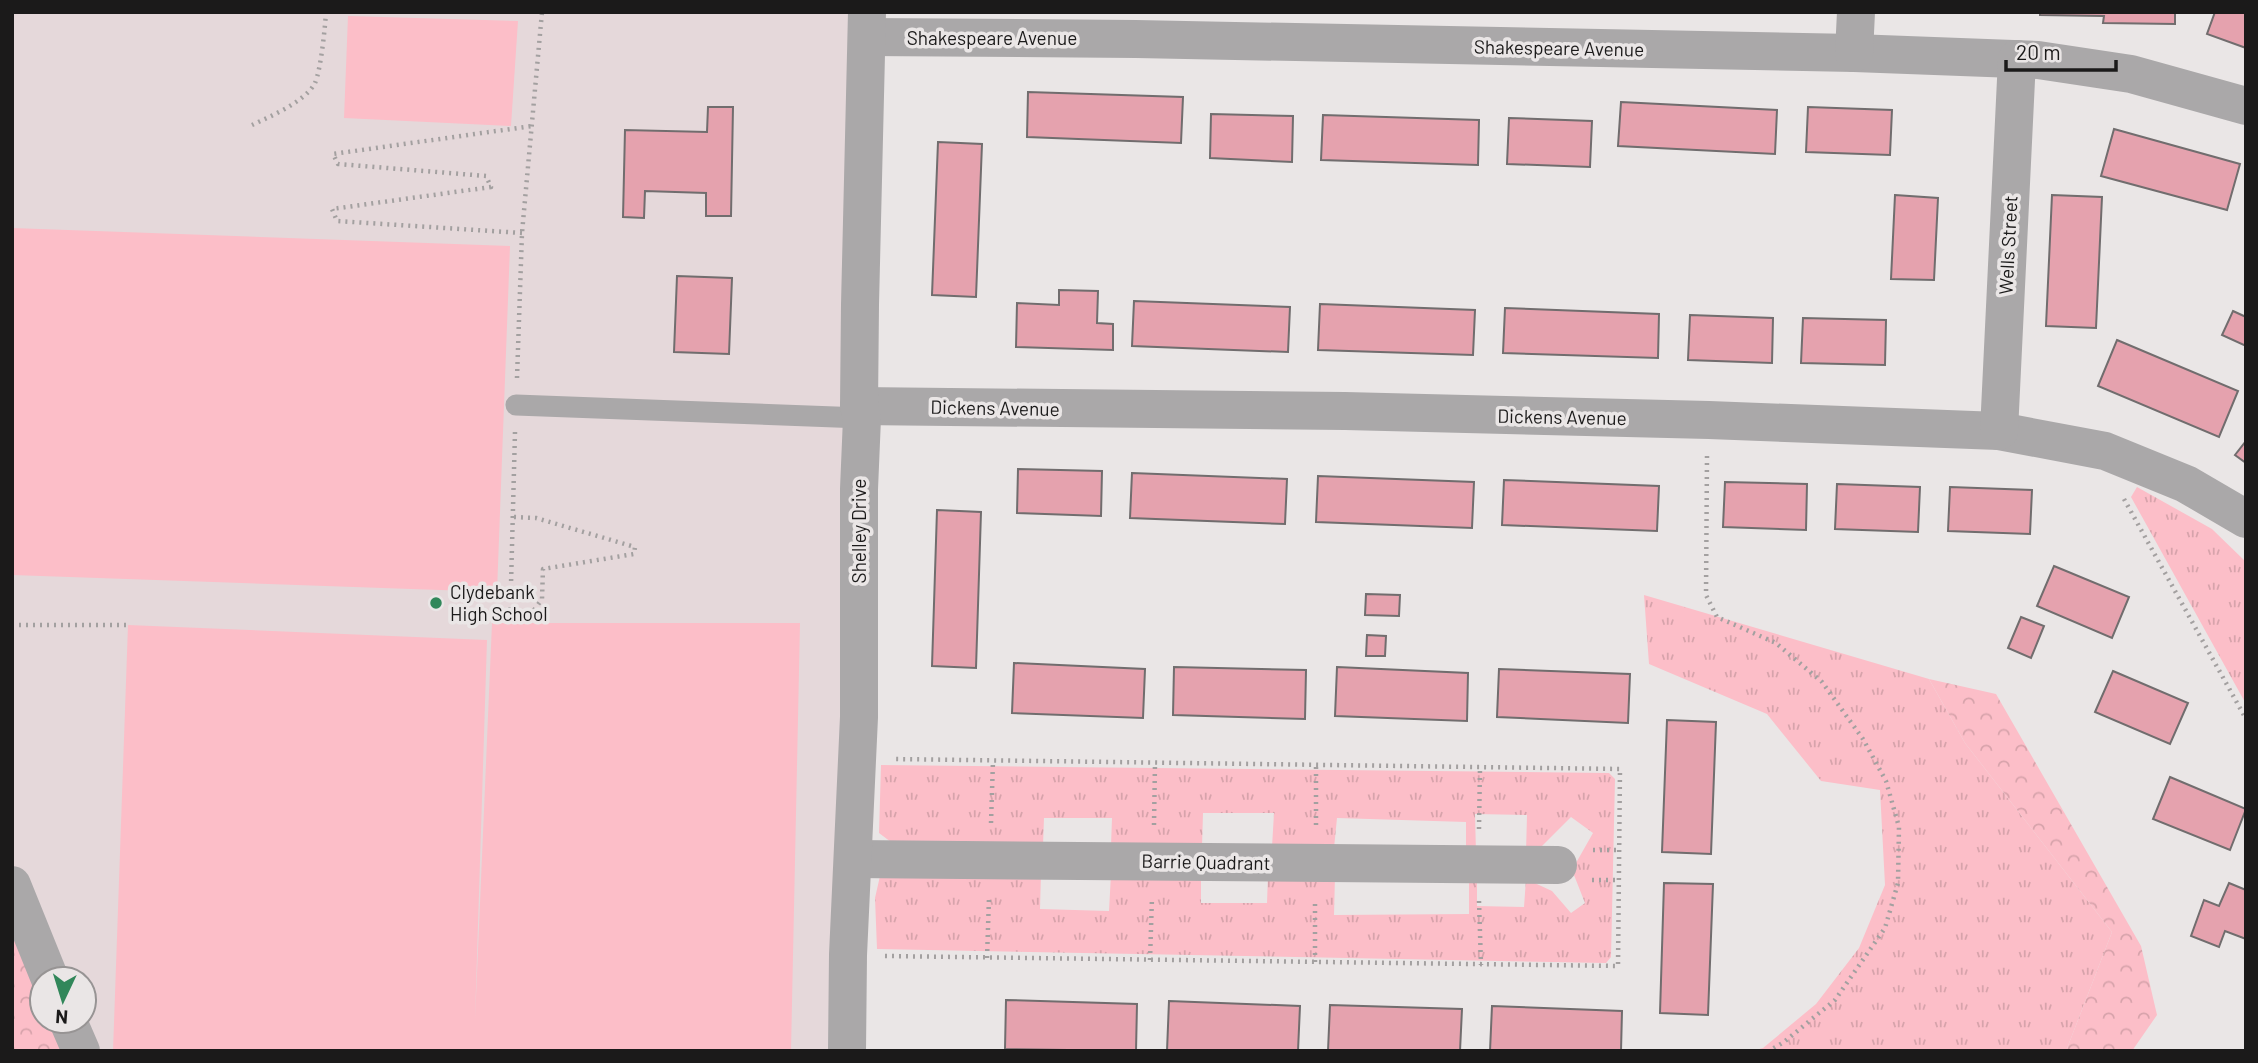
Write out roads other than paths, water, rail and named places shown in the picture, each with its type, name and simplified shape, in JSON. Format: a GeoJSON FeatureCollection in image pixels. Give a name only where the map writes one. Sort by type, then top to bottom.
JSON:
{"type":"FeatureCollection","features":[{"type":"Feature","properties":{"kind":"street"},"geometry":{"type":"LineString","coordinates":[[1854,53],[1856,12]]}},
{"type":"Feature","properties":{"kind":"street","name":"Shakespeare Avenue"},"geometry":{"type":"LineString","coordinates":[[867,25],[1149,40],[1854,53],[2038,60],[2130,74],[2246,106]]}},
{"type":"Feature","properties":{"kind":"street","name":"Shelley Drive"},"geometry":{"type":"LineString","coordinates":[[847,1051],[848,955],[859,717],[860,305],[867,25]]}},
{"type":"Feature","properties":{"kind":"street","name":"Wells Street"},"geometry":{"type":"LineString","coordinates":[[1999,431],[2017,59]]}},
{"type":"Feature","properties":{"kind":"street","name":"Dickens Avenue"},"geometry":{"type":"LineString","coordinates":[[861,412],[1345,411],[1709,420],[1999,431],[2105,451],[2186,484],[2246,519]]}},
{"type":"Feature","properties":{"kind":"street","name":"Barrie Quadrant"},"geometry":{"type":"LineString","coordinates":[[853,859],[1558,865]]}},
{"type":"Feature","properties":{"kind":"street"},"geometry":{"type":"LineString","coordinates":[[12,885],[44,965]]}},
{"type":"Feature","properties":{"kind":"lane"},"geometry":{"type":"LineString","coordinates":[[516,405],[861,412]]}},
{"type":"Feature","properties":{"kind":"place","name":"Clydebank High School"},"geometry":{"type":"Point","coordinates":[436,603]}}]}
